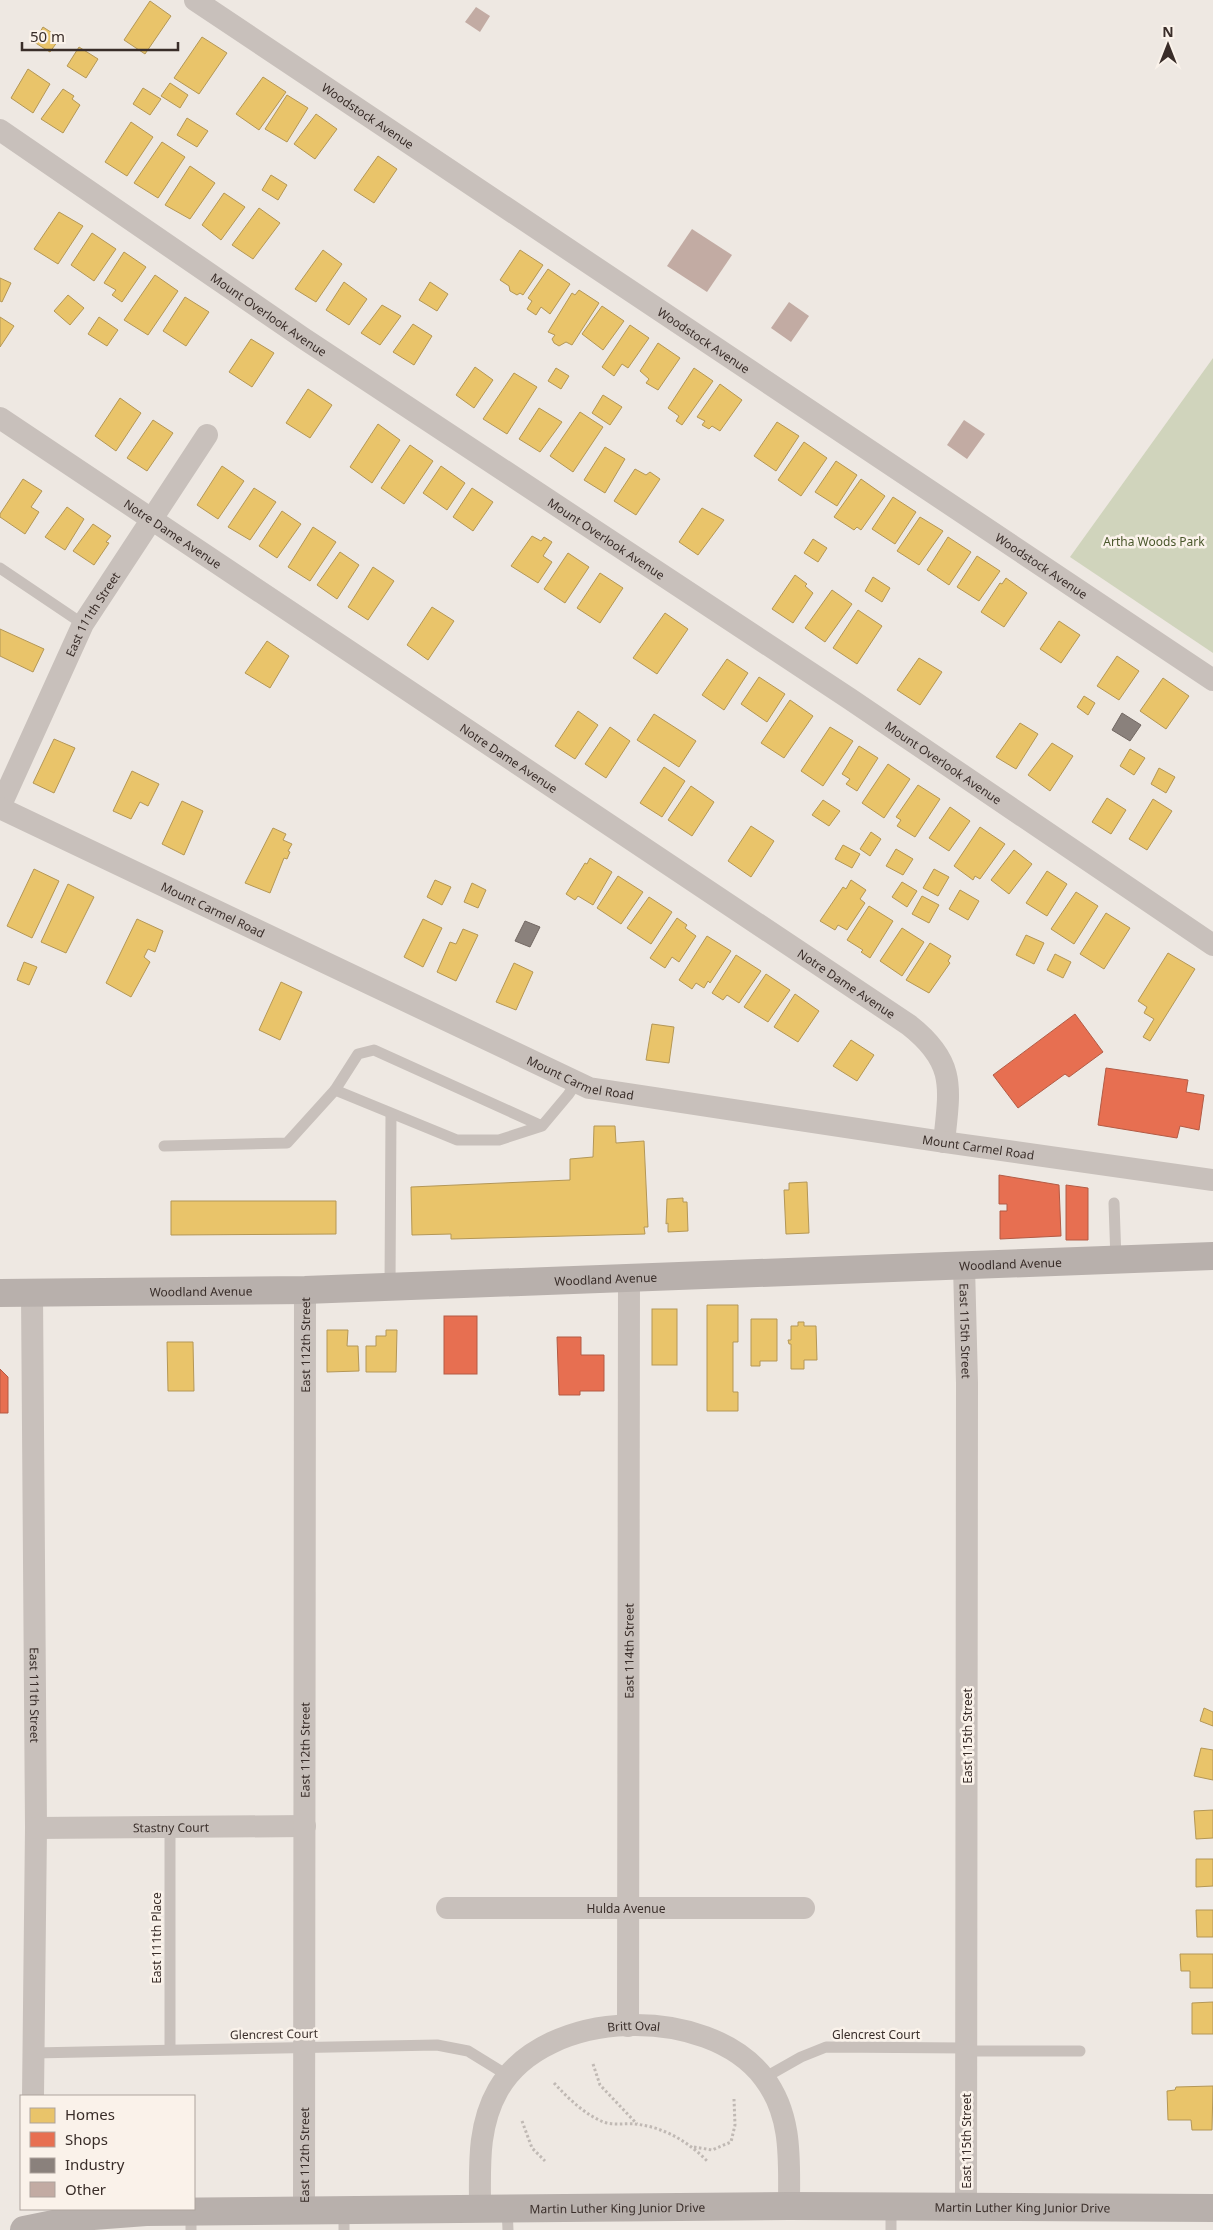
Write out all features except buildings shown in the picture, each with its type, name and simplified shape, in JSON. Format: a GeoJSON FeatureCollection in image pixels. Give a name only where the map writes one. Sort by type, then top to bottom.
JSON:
{"type":"FeatureCollection","features":[{"type":"Feature","properties":{"kind":"main road","name":"Woodland Avenue"},"geometry":{"type":"LineString","coordinates":[[0,1294],[305,1290],[1213,1256]]}},
{"type":"Feature","properties":{"kind":"main road"},"geometry":{"type":"LineString","coordinates":[[1181,2207],[1213,2195]]}},
{"type":"Feature","properties":{"kind":"main road","name":"Martin Luther King Junior Drive"},"geometry":{"type":"LineString","coordinates":[[32,2222],[120,2214],[191,2221],[304,2210],[344,2220],[480,2208],[507,2219],[789,2206],[891,2218],[966,2206],[1213,2208]]}},
{"type":"Feature","properties":{"kind":"street","name":"Woodstock Avenue"},"geometry":{"type":"LineString","coordinates":[[195,0],[1213,680]]}},
{"type":"Feature","properties":{"kind":"street","name":"Mount Overlook Avenue"},"geometry":{"type":"LineString","coordinates":[[0,130],[303,338],[850,698],[1213,946]]}},
{"type":"Feature","properties":{"kind":"street","name":"Notre Dame Avenue"},"geometry":{"type":"LineString","coordinates":[[0,418],[915,1030],[928,1040],[939,1056],[949,1088],[944,1142]]}},
{"type":"Feature","properties":{"kind":"street","name":"East 111th Street"},"geometry":{"type":"LineString","coordinates":[[0,808],[83,624],[208,435]]}},
{"type":"Feature","properties":{"kind":"street","name":"Mount Carmel Road"},"geometry":{"type":"LineString","coordinates":[[0,808],[589,1088],[944,1142],[1213,1180]]}},
{"type":"Feature","properties":{"kind":"street","name":"East 115th Street"},"geometry":{"type":"LineString","coordinates":[[964,1266],[967,1383],[966,2206]]}},
{"type":"Feature","properties":{"kind":"street","name":"East 114th Street"},"geometry":{"type":"LineString","coordinates":[[628,2026],[629,1277]]}},
{"type":"Feature","properties":{"kind":"street","name":"East 112th Street"},"geometry":{"type":"LineString","coordinates":[[304,2210],[305,1290]]}},
{"type":"Feature","properties":{"kind":"street","name":"East 111th Street"},"geometry":{"type":"LineString","coordinates":[[32,1294],[36,1828],[33,2095]]}},
{"type":"Feature","properties":{"kind":"street","name":"Stastny Court"},"geometry":{"type":"LineString","coordinates":[[36,1828],[305,1826]]}},
{"type":"Feature","properties":{"kind":"street","name":"Hulda Avenue"},"geometry":{"type":"LineString","coordinates":[[447,1908],[804,1908]]}},
{"type":"Feature","properties":{"kind":"street","name":"Britt Oval"},"geometry":{"type":"LineString","coordinates":[[480,2208],[480,2146],[482,2132],[491,2104],[507,2075],[542,2046],[564,2037],[586,2030],[628,2026],[680,2029],[700,2034],[732,2048],[764,2078],[776,2097],[787,2132],[789,2206]]}},
{"type":"Feature","properties":{"kind":"lane"},"geometry":{"type":"LineString","coordinates":[[0,568],[83,624]]}},
{"type":"Feature","properties":{"kind":"lane"},"geometry":{"type":"LineString","coordinates":[[164,1146],[287,1143],[336,1090],[358,1054],[374,1050],[542,1126]]}},
{"type":"Feature","properties":{"kind":"lane"},"geometry":{"type":"LineString","coordinates":[[336,1090],[457,1140],[499,1140],[542,1126],[577,1082]]}},
{"type":"Feature","properties":{"kind":"lane"},"geometry":{"type":"LineString","coordinates":[[390,1286],[392,1114]]}},
{"type":"Feature","properties":{"kind":"lane"},"geometry":{"type":"LineString","coordinates":[[1114,1203],[1116,1260]]}},
{"type":"Feature","properties":{"kind":"lane","name":"East 111th Place"},"geometry":{"type":"LineString","coordinates":[[170,1827],[170,2049]]}},
{"type":"Feature","properties":{"kind":"lane","name":"Glencrest Court"},"geometry":{"type":"LineString","coordinates":[[33,2053],[170,2049],[452,2046],[482,2058],[507,2075]]}},
{"type":"Feature","properties":{"kind":"lane","name":"Glencrest Court"},"geometry":{"type":"LineString","coordinates":[[764,2078],[801,2057],[826,2047],[1080,2051]]}},
{"type":"Feature","properties":{"kind":"path"},"geometry":{"type":"LineString","coordinates":[[593,2064],[600,2085],[637,2124]]}},
{"type":"Feature","properties":{"kind":"path"},"geometry":{"type":"LineString","coordinates":[[554,2083],[578,2108],[603,2122],[637,2124],[670,2134],[693,2147],[708,2162]]}},
{"type":"Feature","properties":{"kind":"path"},"geometry":{"type":"LineString","coordinates":[[693,2147],[712,2150],[731,2142],[736,2125],[734,2099]]}},
{"type":"Feature","properties":{"kind":"path"},"geometry":{"type":"LineString","coordinates":[[522,2121],[532,2148],[545,2161]]}},
{"type":"Feature","properties":{"kind":"green space","name":"Artha Woods Park"},"geometry":{"type":"Polygon","coordinates":[[[1213,358],[1213,653],[1070,557],[1213,358]]]}}]}
